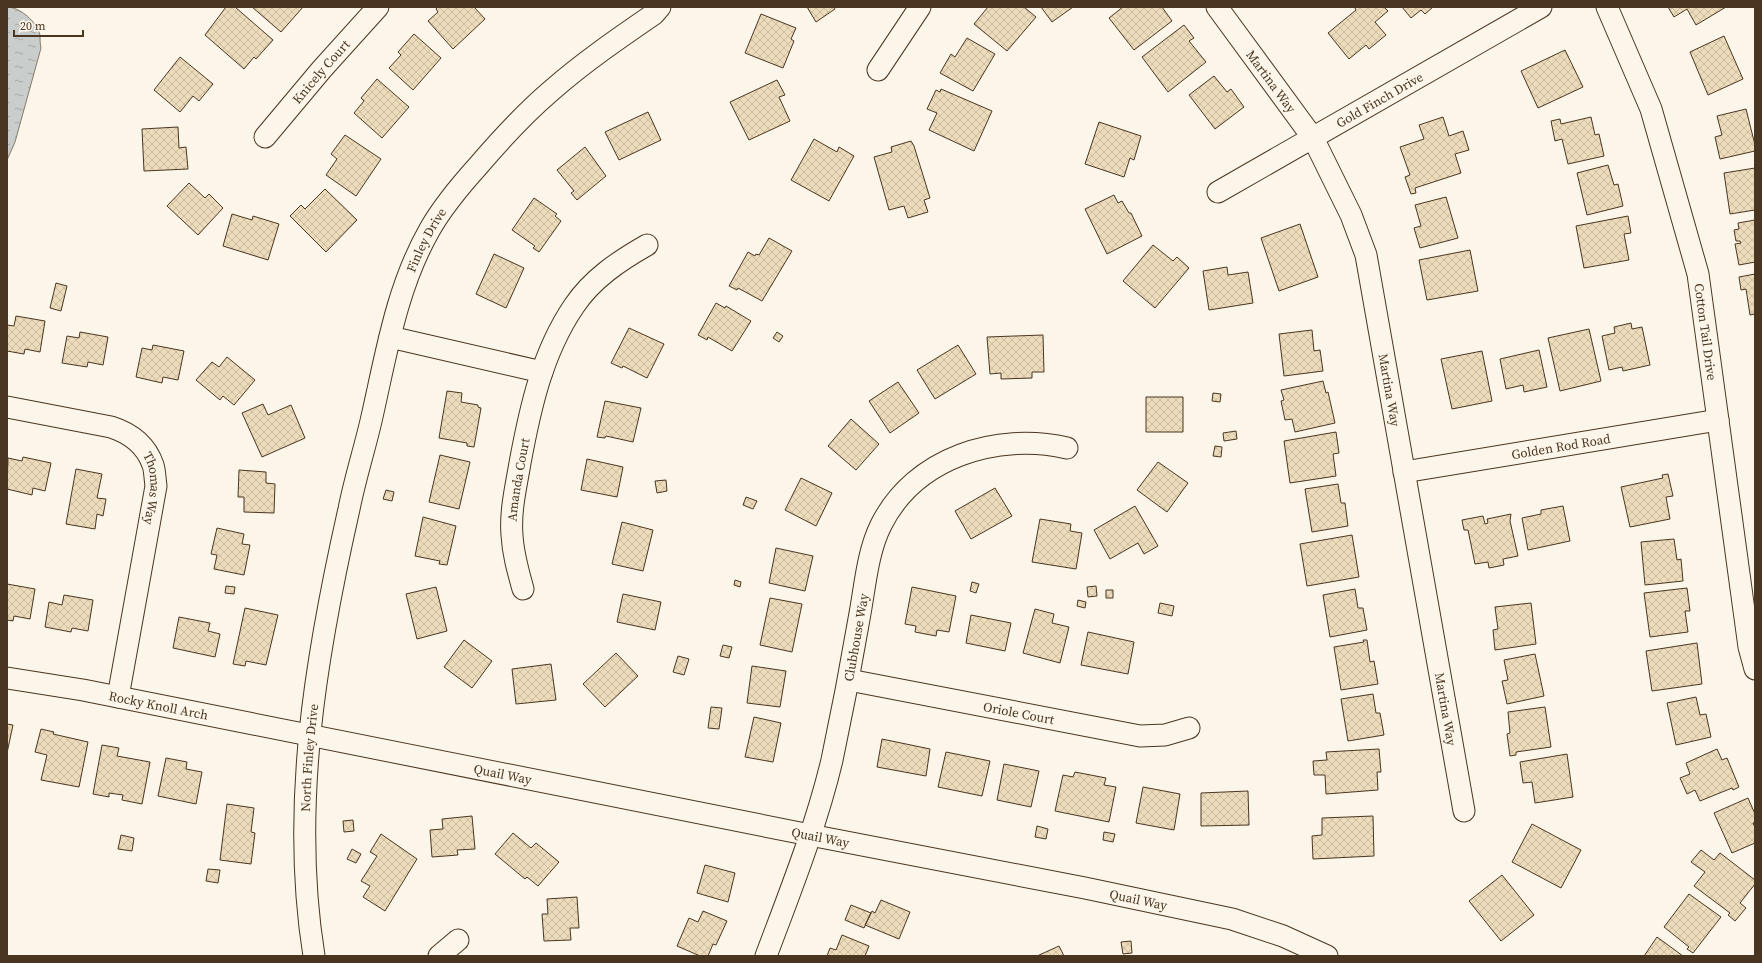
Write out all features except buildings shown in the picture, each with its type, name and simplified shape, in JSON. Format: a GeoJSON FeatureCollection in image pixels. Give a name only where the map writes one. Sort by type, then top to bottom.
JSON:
{"type":"FeatureCollection","features":[{"type":"Feature","properties":{"kind":"street","name":"Knicely Court"},"geometry":{"type":"LineString","coordinates":[[265,137],[322,69],[378,7]]}},
{"type":"Feature","properties":{"kind":"street","name":"Finley Drive"},"geometry":{"type":"LineString","coordinates":[[338,562],[349,506],[371,423],[399,299],[414,259],[430,228],[454,193],[505,134],[552,90],[602,49],[654,14],[660,7]]}},
{"type":"Feature","properties":{"kind":"street"},"geometry":{"type":"LineString","coordinates":[[878,70],[920,7]]}},
{"type":"Feature","properties":{"kind":"street","name":"Martina Way"},"geometry":{"type":"LineString","coordinates":[[1217,7],[1313,138],[1351,215],[1366,255],[1464,811]]}},
{"type":"Feature","properties":{"kind":"street","name":"Gold Finch Drive"},"geometry":{"type":"LineString","coordinates":[[1218,192],[1541,7]]}},
{"type":"Feature","properties":{"kind":"street","name":"Cotton Tail Drive"},"geometry":{"type":"LineString","coordinates":[[1607,7],[1651,109],[1698,274],[1749,647],[1755,669]]}},
{"type":"Feature","properties":{"kind":"street","name":"Amanda Court"},"geometry":{"type":"LineString","coordinates":[[523,588],[514,559],[512,534],[513,503],[529,415],[542,372],[559,331],[574,306],[595,281],[620,261],[647,245]]}},
{"type":"Feature","properties":{"kind":"street"},"geometry":{"type":"LineString","coordinates":[[390,337],[542,372]]}},
{"type":"Feature","properties":{"kind":"street","name":"Thomas Way"},"geometry":{"type":"LineString","coordinates":[[7,407],[110,426],[124,431],[135,439],[145,450],[153,465],[156,486],[118,697]]}},
{"type":"Feature","properties":{"kind":"street","name":"Golden Rod Road"},"geometry":{"type":"LineString","coordinates":[[1404,472],[1718,420]]}},
{"type":"Feature","properties":{"kind":"street","name":"Clubhouse Way"},"geometry":{"type":"LineString","coordinates":[[766,956],[810,835],[831,763],[849,680],[871,551],[881,525],[896,501],[915,481],[938,464],[964,453],[994,445],[1024,443],[1067,448]]}},
{"type":"Feature","properties":{"kind":"street","name":"North Finley Drive"},"geometry":{"type":"LineString","coordinates":[[314,956],[305,867],[305,796],[309,736],[327,612],[338,562]]}},
{"type":"Feature","properties":{"kind":"street","name":"Rocky Knoll Arch"},"geometry":{"type":"LineString","coordinates":[[7,678],[118,697],[309,736]]}},
{"type":"Feature","properties":{"kind":"street","name":"Oriole Court"},"geometry":{"type":"LineString","coordinates":[[849,680],[1140,736],[1165,735],[1189,728]]}},
{"type":"Feature","properties":{"kind":"street","name":"Quail Way"},"geometry":{"type":"LineString","coordinates":[[309,736],[1086,888],[1232,919],[1283,936],[1326,956]]}},
{"type":"Feature","properties":{"kind":"street"},"geometry":{"type":"LineString","coordinates":[[439,956],[458,940]]}},
{"type":"Feature","properties":{"kind":"water"},"geometry":{"type":"Polygon","coordinates":[[[7,7],[22,12],[32,20],[40,35],[41,48],[15,142],[7,160],[7,7]]]}}]}
